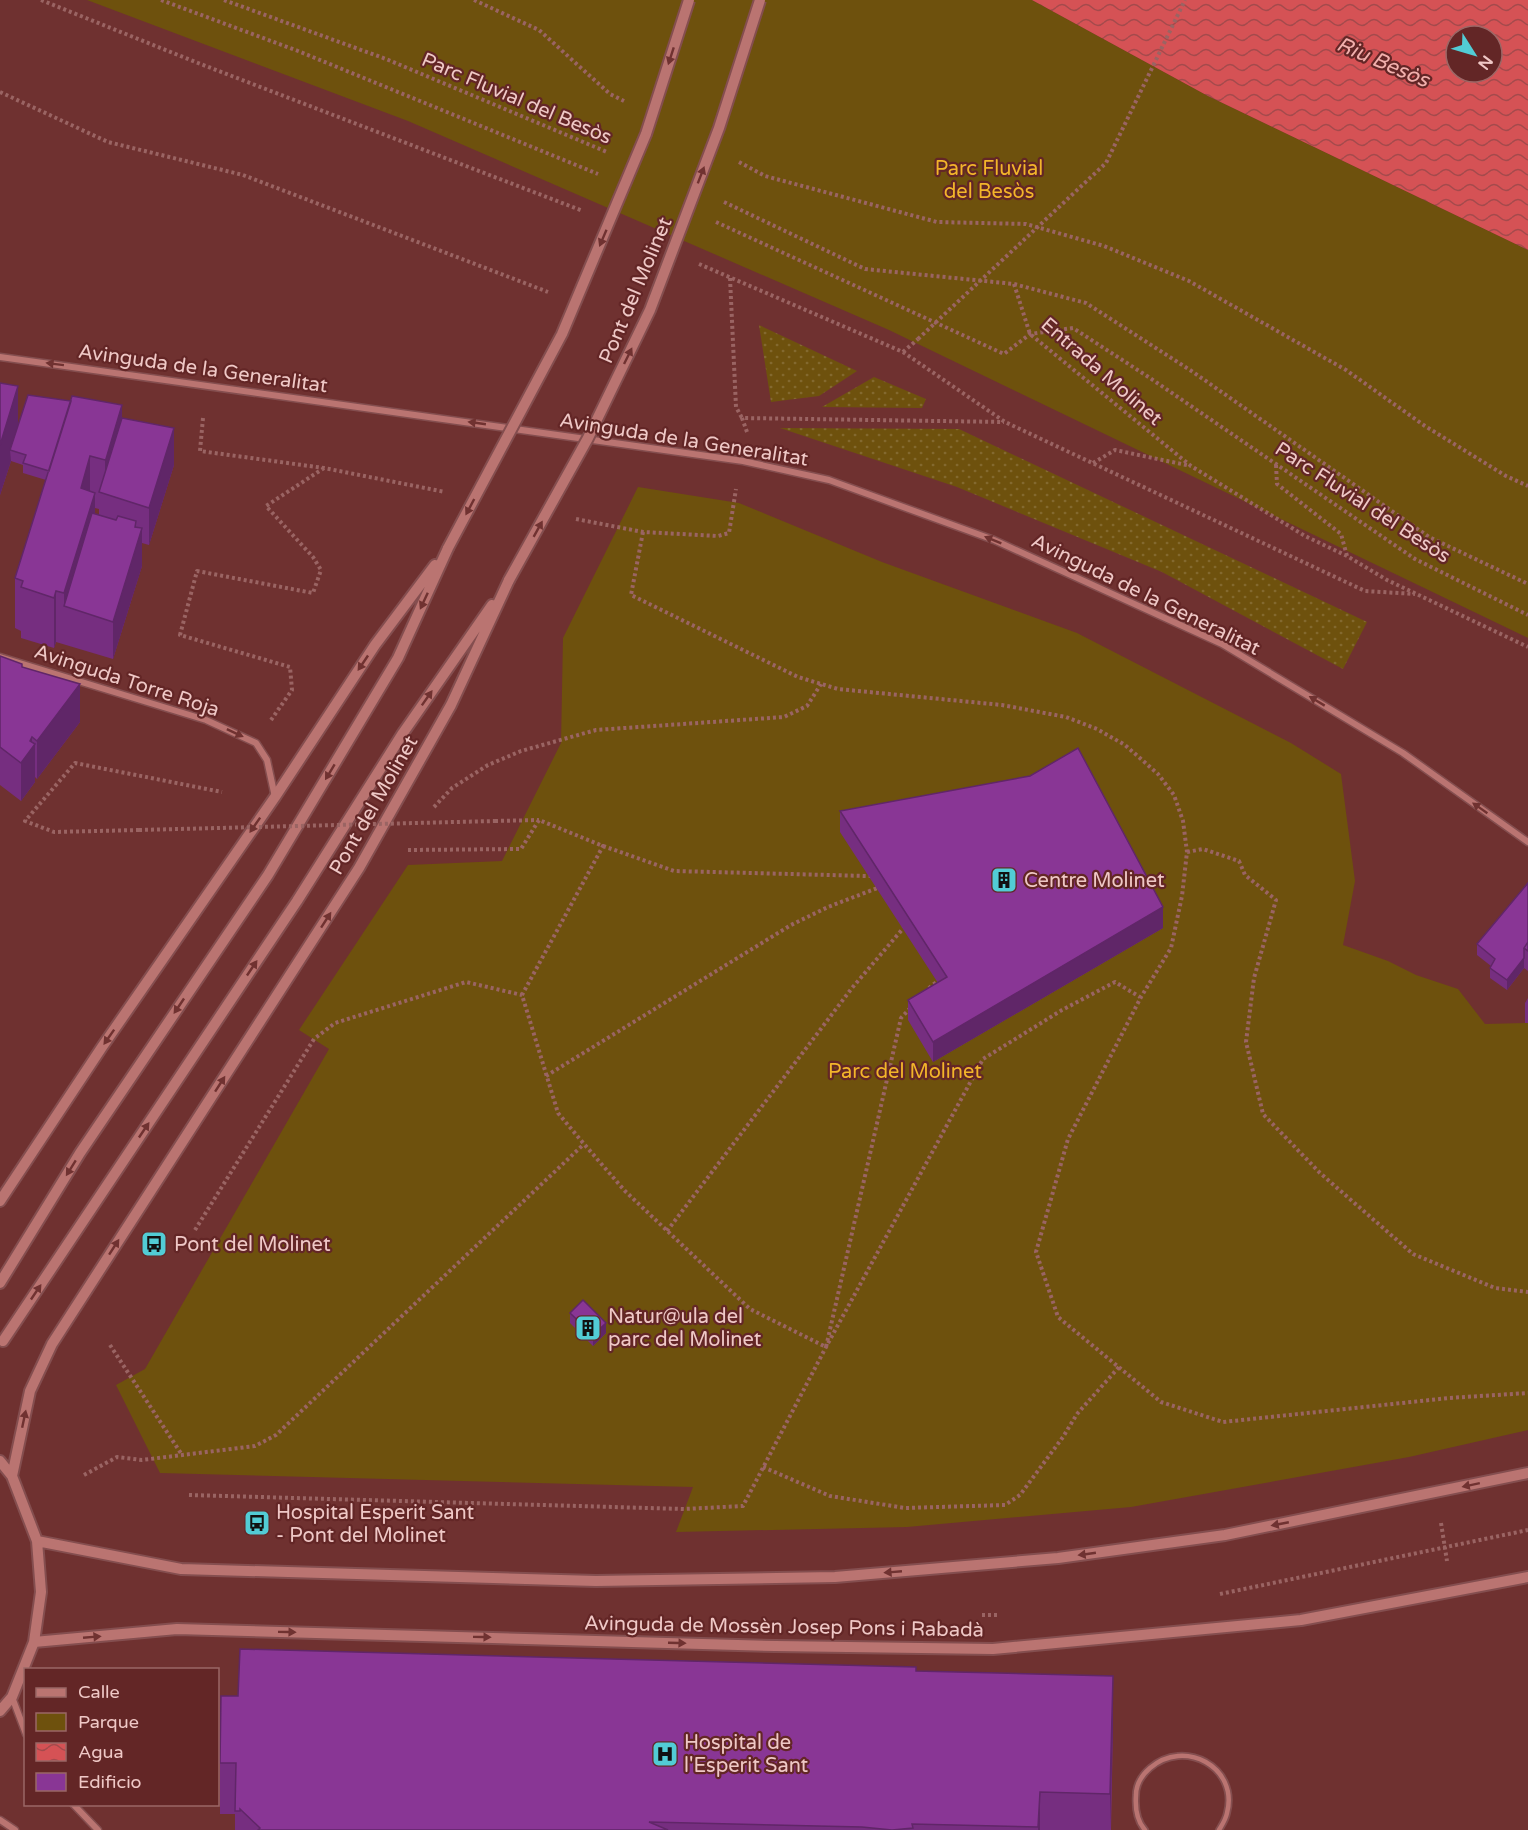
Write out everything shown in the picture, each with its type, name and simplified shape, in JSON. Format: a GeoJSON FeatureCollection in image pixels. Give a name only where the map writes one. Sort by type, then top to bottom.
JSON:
{"type":"FeatureCollection","features":[{"type":"Feature","properties":{"kind":"street"},"geometry":{"type":"LineString","coordinates":[[0,1283],[80,1153],[268,875],[398,658],[448,548],[562,334],[646,134],[689,0]]}},
{"type":"Feature","properties":{"kind":"street","name":"Pont del Molinet"},"geometry":{"type":"LineString","coordinates":[[12,1476],[30,1391],[52,1344],[359,868],[451,705],[509,580],[588,438],[650,310],[719,128],[760,0]]}},
{"type":"Feature","properties":{"kind":"street","name":"Avinguda de la Generalitat"},"geometry":{"type":"LineString","coordinates":[[0,357],[743,461],[830,480],[994,540],[1222,644],[1403,753],[1528,842]]}},
{"type":"Feature","properties":{"kind":"street"},"geometry":{"type":"LineString","coordinates":[[0,1201],[108,1037],[275,796],[375,645],[448,548]]}},
{"type":"Feature","properties":{"kind":"street","name":"Pont del Molinet"},"geometry":{"type":"LineString","coordinates":[[3,1341],[297,901],[403,733],[509,580]]}},
{"type":"Feature","properties":{"kind":"street","name":"Avinguda Torre Roja"},"geometry":{"type":"LineString","coordinates":[[0,657],[206,720],[256,743],[267,760],[275,796]]}},
{"type":"Feature","properties":{"kind":"street"},"geometry":{"type":"LineString","coordinates":[[0,1461],[12,1476],[37,1541],[41,1592],[34,1642],[12,1696],[0,1711]]}},
{"type":"Feature","properties":{"kind":"street"},"geometry":{"type":"LineString","coordinates":[[37,1541],[181,1569],[249,1569],[596,1581],[835,1577],[1058,1558],[1226,1534],[1528,1473]]}},
{"type":"Feature","properties":{"kind":"street","name":"Avinguda de Mossèn Josep Pons i Rabadà"},"geometry":{"type":"LineString","coordinates":[[34,1642],[177,1629],[775,1646],[993,1649],[1301,1620],[1528,1577]]}},
{"type":"Feature","properties":{"kind":"street"},"geometry":{"type":"LineString","coordinates":[[12,1696],[24,1729]]}},
{"type":"Feature","properties":{"kind":"street"},"geometry":{"type":"LineString","coordinates":[[75,1806],[98,1830]]}},
{"type":"Feature","properties":{"kind":"street"},"geometry":{"type":"LineString","coordinates":[[0,1820],[15,1830]]}},
{"type":"Feature","properties":{"kind":"lane"},"geometry":{"type":"LineString","coordinates":[[1142,1828],[1135,1808],[1136,1790],[1143,1773],[1158,1761],[1175,1755],[1193,1756],[1210,1764],[1222,1778],[1228,1795],[1227,1813],[1219,1830]]}},
{"type":"Feature","properties":{"kind":"path"},"geometry":{"type":"LineString","coordinates":[[41,0],[590,214]]}},
{"type":"Feature","properties":{"kind":"path","name":"Parc Fluvial del Besòs"},"geometry":{"type":"LineString","coordinates":[[224,0],[386,59],[612,154]]}},
{"type":"Feature","properties":{"kind":"path"},"geometry":{"type":"LineString","coordinates":[[474,0],[539,30],[610,94],[631,105]]}},
{"type":"Feature","properties":{"kind":"path"},"geometry":{"type":"LineString","coordinates":[[903,352],[1106,163],[1185,0]]}},
{"type":"Feature","properties":{"kind":"path"},"geometry":{"type":"LineString","coordinates":[[0,92],[108,142],[243,175],[554,294]]}},
{"type":"Feature","properties":{"kind":"path"},"geometry":{"type":"LineString","coordinates":[[734,159],[765,176],[937,222],[1026,224],[1104,246],[1189,281],[1346,370],[1425,426],[1506,476],[1528,486]]}},
{"type":"Feature","properties":{"kind":"path","name":"Parc Fluvial del Besòs"},"geometry":{"type":"LineString","coordinates":[[719,199],[865,269],[1014,284],[1086,303],[1193,372],[1429,537],[1528,584]]}},
{"type":"Feature","properties":{"kind":"path"},"geometry":{"type":"LineString","coordinates":[[698,263],[903,352],[1005,422],[1365,591],[1415,594]]}},
{"type":"Feature","properties":{"kind":"path"},"geometry":{"type":"LineString","coordinates":[[730,278],[736,407],[748,435]]}},
{"type":"Feature","properties":{"kind":"path","name":"Entrada Molinet"},"geometry":{"type":"LineString","coordinates":[[1014,284],[1030,334],[1191,466],[1305,536],[1347,556],[1415,594],[1528,647]]}},
{"type":"Feature","properties":{"kind":"path","name":"Parc Fluvial del Besòs"},"geometry":{"type":"LineString","coordinates":[[1030,334],[1073,328],[1415,559],[1528,615]]}},
{"type":"Feature","properties":{"kind":"path"},"geometry":{"type":"LineString","coordinates":[[203,418],[200,451],[324,468],[266,506],[313,557],[321,570],[313,592],[196,571],[180,635],[290,667],[292,690],[269,723]]}},
{"type":"Feature","properties":{"kind":"path"},"geometry":{"type":"LineString","coordinates":[[742,418],[1005,422]]}},
{"type":"Feature","properties":{"kind":"path","name":"Entrada Molinet"},"geometry":{"type":"LineString","coordinates":[[1093,463],[1115,450],[1191,466]]}},
{"type":"Feature","properties":{"kind":"path"},"geometry":{"type":"LineString","coordinates":[[1276,464],[1277,484],[1341,534],[1347,556]]}},
{"type":"Feature","properties":{"kind":"path"},"geometry":{"type":"LineString","coordinates":[[738,484],[729,533],[718,536],[643,532],[631,595],[798,677],[838,689],[1002,705],[1066,717],[1096,729],[1125,745],[1158,774],[1174,795],[1183,821],[1187,852],[1182,896],[1171,948],[1140,997],[1068,1139],[1036,1252],[1058,1317],[1161,1402],[1223,1422],[1449,1398],[1528,1393]]}},
{"type":"Feature","properties":{"kind":"path"},"geometry":{"type":"LineString","coordinates":[[434,807],[452,788],[488,765],[521,751],[596,730],[784,717],[807,706],[821,684]]}},
{"type":"Feature","properties":{"kind":"path"},"geometry":{"type":"LineString","coordinates":[[222,792],[75,763],[25,821],[54,832],[539,820],[674,871],[948,880],[1010,887],[1025,900],[1038,922],[932,985],[901,1018],[826,1347]]}},
{"type":"Feature","properties":{"kind":"path"},"geometry":{"type":"LineString","coordinates":[[408,850],[521,849],[539,820]]}},
{"type":"Feature","properties":{"kind":"path"},"geometry":{"type":"LineString","coordinates":[[603,846],[522,995],[558,1113],[625,1191],[750,1309],[826,1347]]}},
{"type":"Feature","properties":{"kind":"path"},"geometry":{"type":"LineString","coordinates":[[1187,852],[1203,849],[1239,861],[1245,875],[1276,900],[1254,978],[1246,1042],[1263,1114],[1320,1173],[1413,1254],[1495,1288],[1528,1292]]}},
{"type":"Feature","properties":{"kind":"path"},"geometry":{"type":"LineString","coordinates":[[895,881],[906,877]]}},
{"type":"Feature","properties":{"kind":"path"},"geometry":{"type":"LineString","coordinates":[[940,889],[948,880]]}},
{"type":"Feature","properties":{"kind":"path"},"geometry":{"type":"LineString","coordinates":[[546,1076],[791,926],[884,885]]}},
{"type":"Feature","properties":{"kind":"path"},"geometry":{"type":"LineString","coordinates":[[667,1230],[852,988],[908,924]]}},
{"type":"Feature","properties":{"kind":"path"},"geometry":{"type":"LineString","coordinates":[[195,1230],[314,1039],[335,1023],[466,982],[522,995]]}},
{"type":"Feature","properties":{"kind":"path"},"geometry":{"type":"LineString","coordinates":[[189,1495],[696,1509],[743,1506],[826,1347],[983,1059],[1062,1010],[1115,982],[1140,997]]}},
{"type":"Feature","properties":{"kind":"path"},"geometry":{"type":"LineString","coordinates":[[84,1475],[117,1457],[142,1460],[255,1446],[276,1435],[584,1144]]}},
{"type":"Feature","properties":{"kind":"path"},"geometry":{"type":"LineString","coordinates":[[110,1345],[182,1455]]}},
{"type":"Feature","properties":{"kind":"path"},"geometry":{"type":"LineString","coordinates":[[763,1467],[830,1496],[905,1508],[1005,1505],[1020,1495],[1077,1414],[1119,1367]]}},
{"type":"Feature","properties":{"kind":"path"},"geometry":{"type":"LineString","coordinates":[[1441,1523],[1448,1565]]}},
{"type":"Feature","properties":{"kind":"green space","name":"Parc Fluvial del Besòs"},"geometry":{"type":"Polygon","coordinates":[[[87,0],[1032,0],[1208,96],[1528,250],[1528,638],[889,330],[408,121],[87,0]]]}},
{"type":"Feature","properties":{"kind":"green space"},"geometry":{"type":"Polygon","coordinates":[[[759,325],[857,371],[819,396],[771,402],[759,325]]]}},
{"type":"Feature","properties":{"kind":"green space"},"geometry":{"type":"Polygon","coordinates":[[[874,377],[926,399],[922,408],[822,407],[874,377]]]}},
{"type":"Feature","properties":{"kind":"green space"},"geometry":{"type":"Polygon","coordinates":[[[780,428],[959,429],[1367,622],[1343,669],[1162,572],[957,487],[780,428]]]}},
{"type":"Feature","properties":{"kind":"green space","name":"Parc del Molinet"},"geometry":{"type":"Polygon","coordinates":[[[638,487],[739,503],[882,562],[1077,633],[1291,743],[1341,774],[1355,881],[1343,945],[1388,961],[1416,975],[1458,989],[1485,1024],[1528,1023],[1528,1430],[1409,1457],[1131,1507],[907,1527],[676,1532],[693,1487],[160,1473],[116,1385],[145,1369],[329,1049],[299,1030],[408,865],[502,861],[561,743],[563,638],[638,487]]]}},
{"type":"Feature","properties":{"kind":"water","name":"Riu Besòs"},"geometry":{"type":"Polygon","coordinates":[[[1032,0],[1528,0],[1528,250],[1208,96],[1032,0]]]}},
{"type":"Feature","properties":{"kind":"building"},"geometry":{"type":"Polygon","coordinates":[[[0,383],[18,386],[0,445],[0,383]]]}},
{"type":"Feature","properties":{"kind":"building"},"geometry":{"type":"Polygon","coordinates":[[[28,395],[71,401],[49,471],[23,463],[26,455],[10,450],[28,395]]]}},
{"type":"Feature","properties":{"kind":"building"},"geometry":{"type":"Polygon","coordinates":[[[72,396],[122,405],[106,459],[90,456],[81,488],[95,493],[64,593],[56,591],[54,598],[21,587],[23,581],[15,578],[72,396]]]}},
{"type":"Feature","properties":{"kind":"building"},"geometry":{"type":"Polygon","coordinates":[[[122,418],[174,428],[149,508],[99,492],[122,418]]]}},
{"type":"Feature","properties":{"kind":"building"},"geometry":{"type":"Polygon","coordinates":[[[92,513],[116,520],[118,516],[136,521],[135,527],[142,528],[113,622],[64,606],[92,513]]]}},
{"type":"Feature","properties":{"kind":"building"},"geometry":{"type":"Polygon","coordinates":[[[0,656],[22,664],[22,667],[80,684],[37,741],[32,737],[30,741],[35,744],[21,763],[0,747],[0,656]]]}},
{"type":"Feature","properties":{"kind":"building","name":"Centre Molinet"},"geometry":{"type":"Polygon","coordinates":[[[1078,748],[1163,907],[933,1042],[908,1000],[947,977],[840,811],[1030,776],[1078,748]]]}},
{"type":"Feature","properties":{"kind":"building"},"geometry":{"type":"Polygon","coordinates":[[[1528,883],[1528,942],[1524,948],[1524,958],[1507,980],[1490,968],[1495,959],[1477,944],[1528,883]]]}},
{"type":"Feature","properties":{"kind":"building"},"geometry":{"type":"Polygon","coordinates":[[[583,1300],[606,1323],[593,1335],[570,1313],[583,1300]]]}},
{"type":"Feature","properties":{"kind":"building","name":"Hospital de l'Esperit Sant"},"geometry":{"type":"Polygon","coordinates":[[[240,1649],[916,1667],[916,1671],[1113,1676],[1110,1794],[1040,1792],[1038,1827],[912,1824],[913,1828],[892,1830],[862,1827],[649,1822],[668,1830],[258,1830],[260,1828],[240,1809],[240,1811],[235,1811],[236,1763],[220,1763],[221,1696],[238,1696],[240,1649]]]}},
{"type":"Feature","properties":{"kind":"place","name":"Centre Molinet"},"geometry":{"type":"Point","coordinates":[1004,880]}},
{"type":"Feature","properties":{"kind":"place","name":"Pont del Molinet"},"geometry":{"type":"Point","coordinates":[154,1244]}},
{"type":"Feature","properties":{"kind":"place","name":"Natur@ula del parc del Molinet"},"geometry":{"type":"Point","coordinates":[588,1328]}},
{"type":"Feature","properties":{"kind":"place","name":"Hospital Esperit Sant - Pont del Molinet"},"geometry":{"type":"Point","coordinates":[257,1523]}},
{"type":"Feature","properties":{"kind":"place","name":"Hospital de l'Esperit Sant"},"geometry":{"type":"Point","coordinates":[665,1754]}}]}
